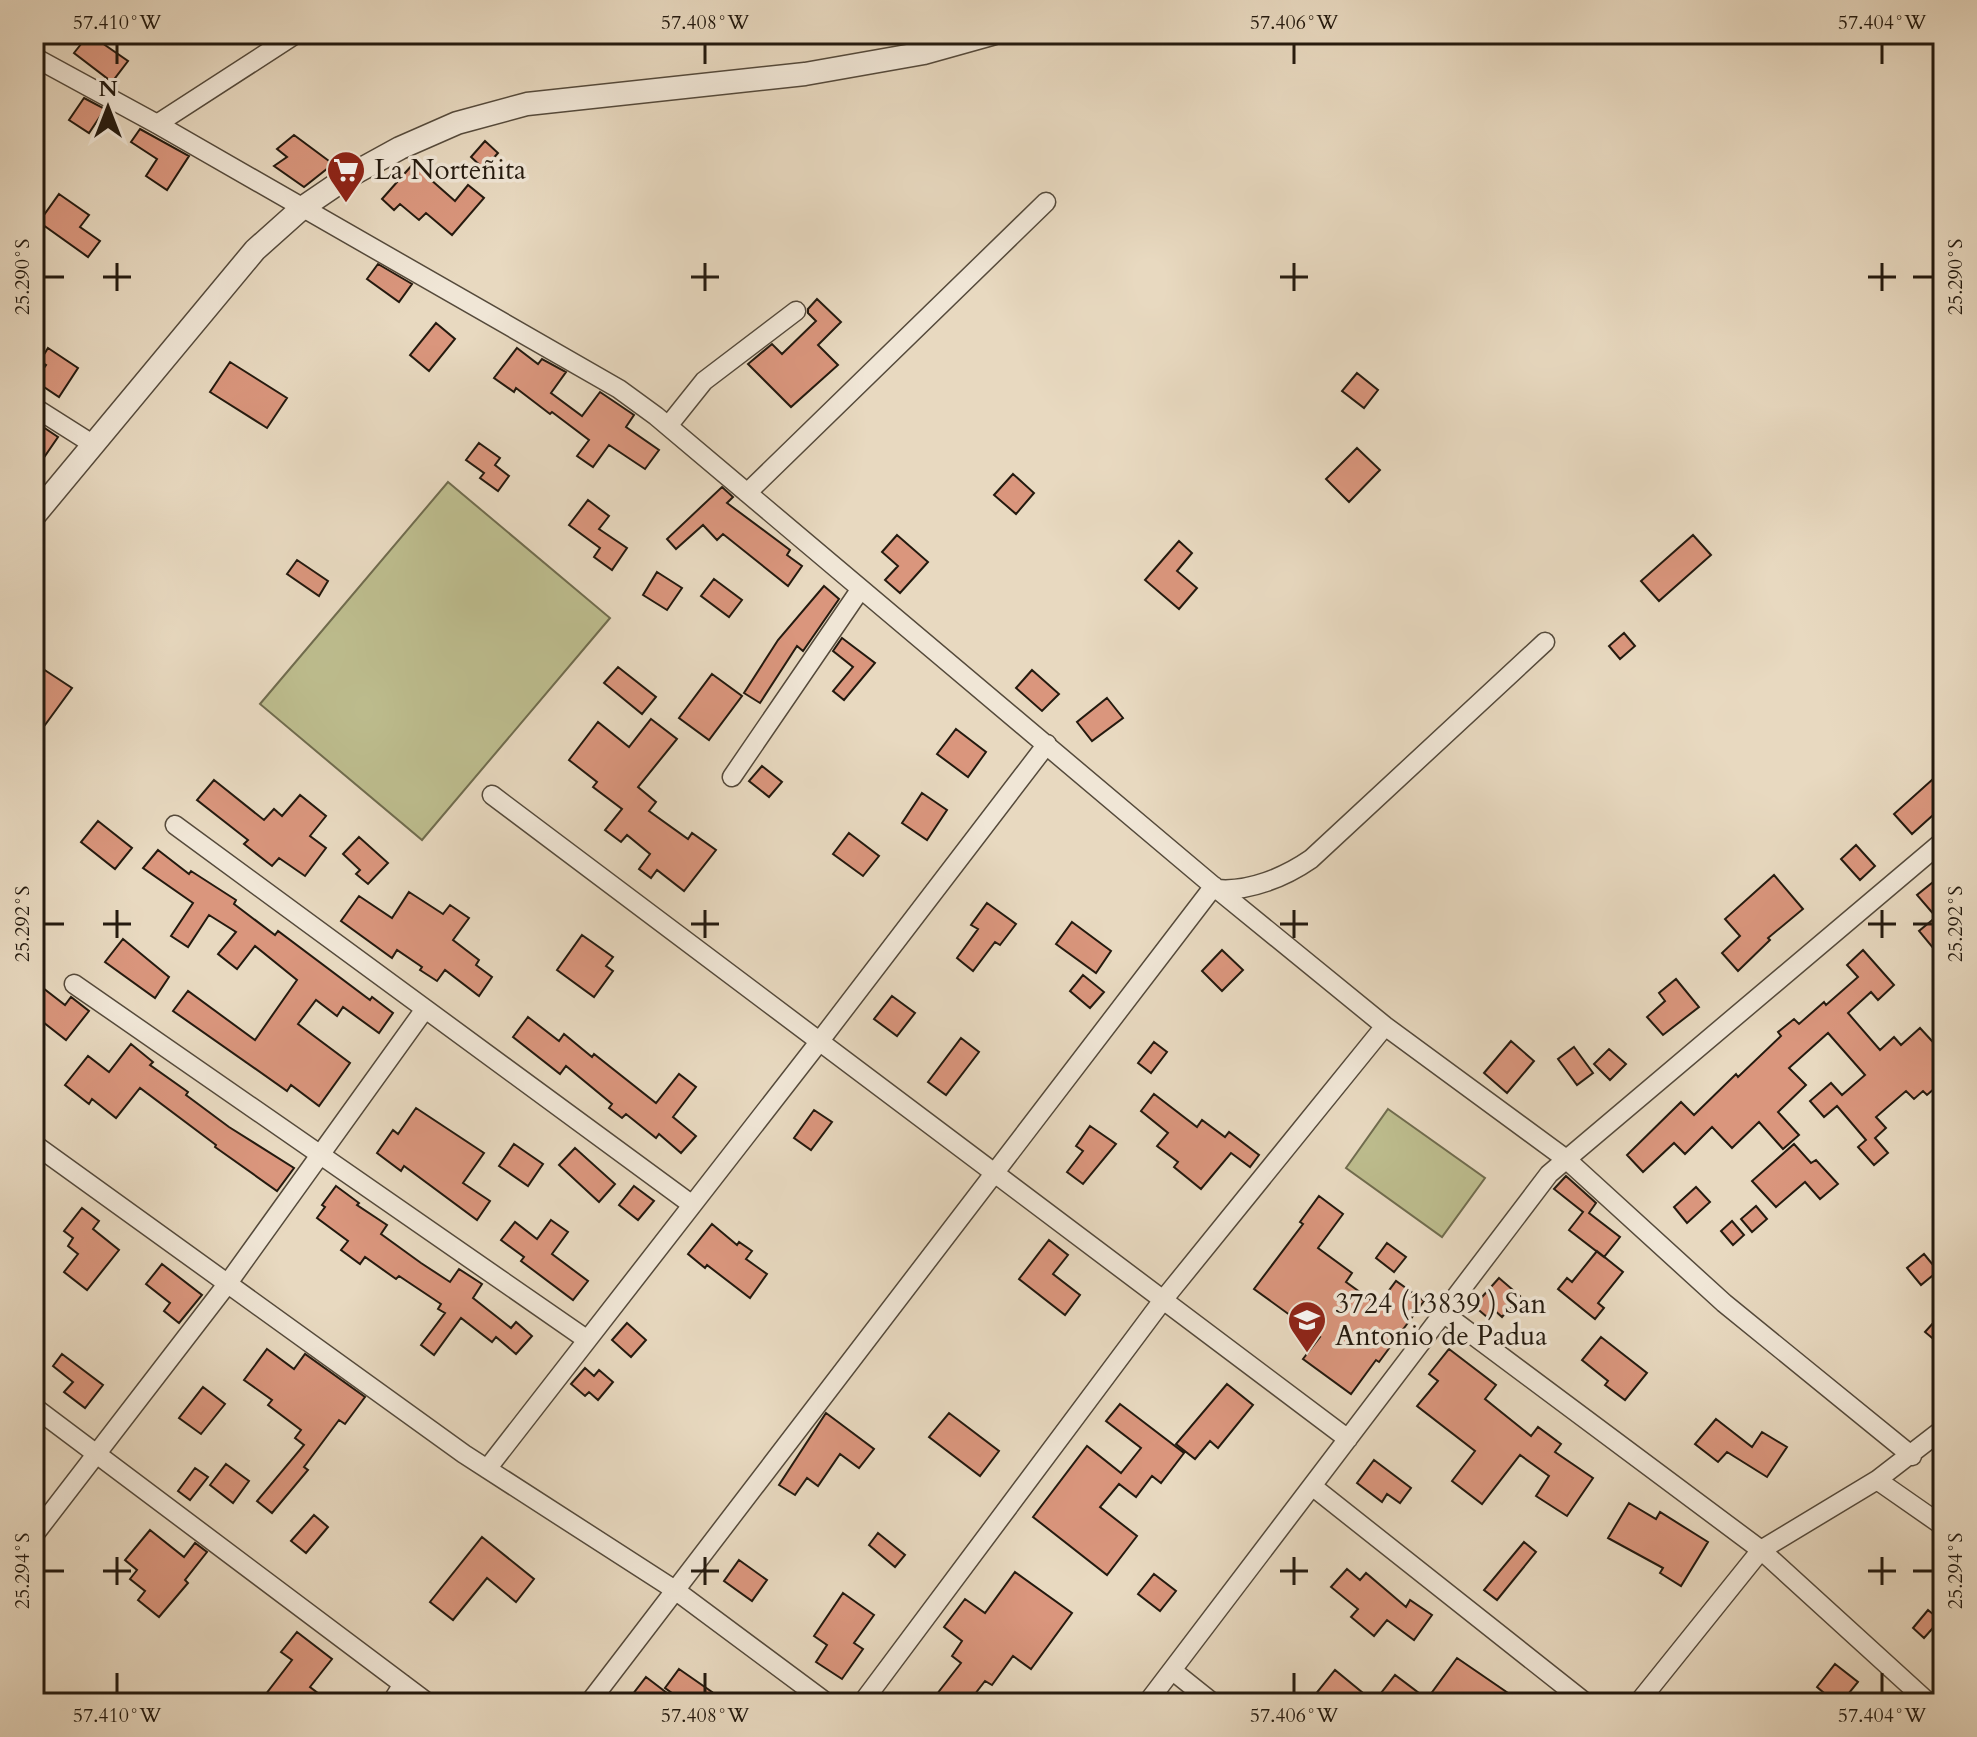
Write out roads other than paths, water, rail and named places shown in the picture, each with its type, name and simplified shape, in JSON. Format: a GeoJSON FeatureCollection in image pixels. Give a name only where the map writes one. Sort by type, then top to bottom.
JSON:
{"type":"FeatureCollection","features":[{"type":"Feature","properties":{"kind":"street"},"geometry":{"type":"LineString","coordinates":[[157,124],[296,34]]}},
{"type":"Feature","properties":{"kind":"street"},"geometry":{"type":"LineString","coordinates":[[34,516],[255,250],[302,208],[349,176],[400,148],[457,123],[527,104],[805,74],[924,53],[992,34]]}},
{"type":"Feature","properties":{"kind":"street"},"geometry":{"type":"LineString","coordinates":[[34,57],[157,124],[619,389],[668,426],[1216,888],[1385,1026],[1566,1159],[1724,1303],[1912,1456]]}},
{"type":"Feature","properties":{"kind":"street"},"geometry":{"type":"LineString","coordinates":[[747,493],[1046,202]]}},
{"type":"Feature","properties":{"kind":"street"},"geometry":{"type":"LineString","coordinates":[[668,426],[704,381],[796,311]]}},
{"type":"Feature","properties":{"kind":"street"},"geometry":{"type":"LineString","coordinates":[[34,407],[94,445]]}},
{"type":"Feature","properties":{"kind":"street"},"geometry":{"type":"LineString","coordinates":[[732,777],[860,590]]}},
{"type":"Feature","properties":{"kind":"street"},"geometry":{"type":"LineString","coordinates":[[1216,888],[1243,888],[1273,879],[1311,859],[1545,642]]}},
{"type":"Feature","properties":{"kind":"street"},"geometry":{"type":"LineString","coordinates":[[487,1469],[1047,744]]}},
{"type":"Feature","properties":{"kind":"street"},"geometry":{"type":"LineString","coordinates":[[492,795],[1348,1439]]}},
{"type":"Feature","properties":{"kind":"street"},"geometry":{"type":"LineString","coordinates":[[175,825],[691,1204]]}},
{"type":"Feature","properties":{"kind":"street"},"geometry":{"type":"LineString","coordinates":[[1147,1703],[1549,1174],[1943,841]]}},
{"type":"Feature","properties":{"kind":"street"},"geometry":{"type":"LineString","coordinates":[[589,1703],[1216,888]]}},
{"type":"Feature","properties":{"kind":"street"},"geometry":{"type":"LineString","coordinates":[[74,984],[586,1339]]}},
{"type":"Feature","properties":{"kind":"street"},"geometry":{"type":"LineString","coordinates":[[34,1535],[228,1283],[425,1009]]}},
{"type":"Feature","properties":{"kind":"street"},"geometry":{"type":"LineString","coordinates":[[862,1703],[1163,1300],[1385,1026]]}},
{"type":"Feature","properties":{"kind":"street"},"geometry":{"type":"LineString","coordinates":[[34,1144],[487,1469],[675,1590],[827,1703]]}},
{"type":"Feature","properties":{"kind":"street"},"geometry":{"type":"LineString","coordinates":[[1442,1312],[1761,1550],[1929,1703]]}},
{"type":"Feature","properties":{"kind":"street"},"geometry":{"type":"LineString","coordinates":[[34,1407],[428,1703]]}},
{"type":"Feature","properties":{"kind":"street"},"geometry":{"type":"LineString","coordinates":[[1638,1703],[1761,1550],[1877,1480],[1912,1456],[1943,1429]]}},
{"type":"Feature","properties":{"kind":"street"},"geometry":{"type":"LineString","coordinates":[[1877,1480],[1943,1526]]}},
{"type":"Feature","properties":{"kind":"street"},"geometry":{"type":"LineString","coordinates":[[1312,1486],[1586,1703]]}},
{"type":"Feature","properties":{"kind":"street"},"geometry":{"type":"LineString","coordinates":[[1173,1671],[1213,1703]]}},
{"type":"Feature","properties":{"kind":"street"},"geometry":{"type":"LineString","coordinates":[[391,1703],[403,1684]]}},
{"type":"Feature","properties":{"kind":"place","name":"La Norteñita"},"geometry":{"type":"Point","coordinates":[346,204]}},
{"type":"Feature","properties":{"kind":"place","name":"3724 (13839 ) San Antonio de Padua"},"geometry":{"type":"Point","coordinates":[1307,1354]}}]}
